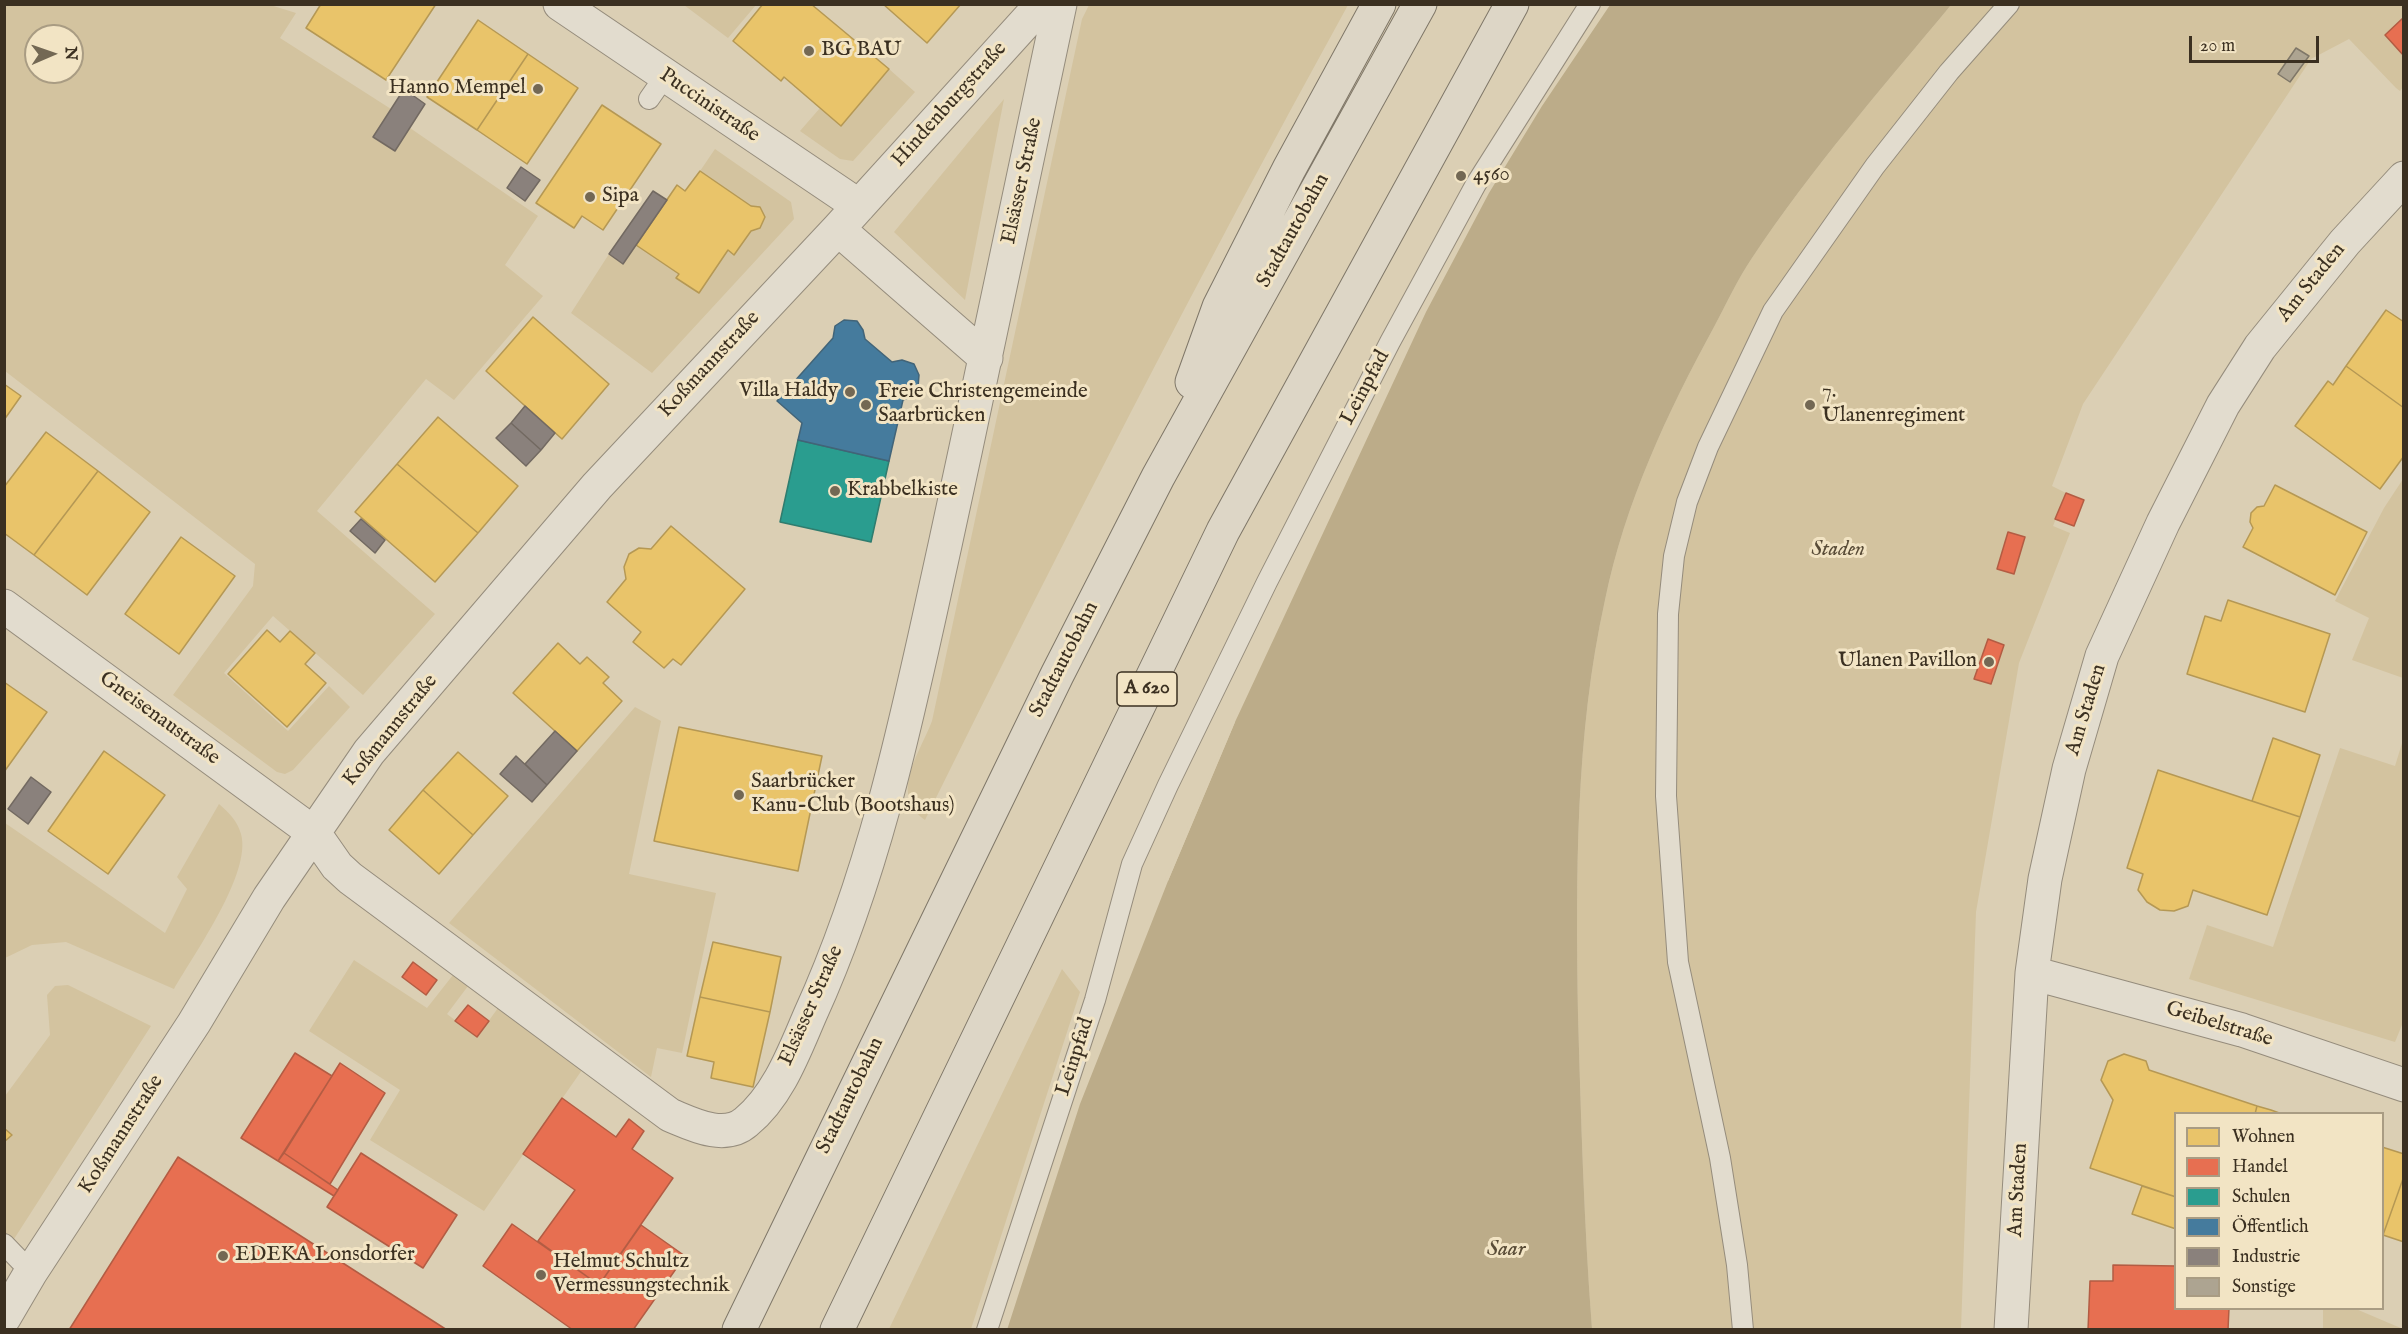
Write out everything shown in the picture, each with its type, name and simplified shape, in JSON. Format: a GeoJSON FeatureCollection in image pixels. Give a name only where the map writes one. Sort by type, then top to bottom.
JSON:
{"type":"FeatureCollection","features":[{"type":"Feature","properties":{"kind":"highway"},"geometry":{"type":"LineString","coordinates":[[1158,477],[1219,307],[1289,169],[1379,4]]}},
{"type":"Feature","properties":{"kind":"highway","name":"Stadtautobahn"},"geometry":{"type":"LineString","coordinates":[[739,1329],[1057,675],[1158,477],[1420,4]]}},
{"type":"Feature","properties":{"kind":"highway","name":"A 620"},"geometry":{"type":"LineString","coordinates":[[837,1329],[1224,531],[1479,60],[1512,4]]}},
{"type":"Feature","properties":{"kind":"highway","name":"A 620"},"geometry":{"type":"LineString","coordinates":[[1479,60],[1527,4]]}},
{"type":"Feature","properties":{"kind":"street","name":"Puccinistraße"},"geometry":{"type":"LineString","coordinates":[[560,4],[657,88],[848,218]]}},
{"type":"Feature","properties":{"kind":"street","name":"Hindenburgstraße"},"geometry":{"type":"LineString","coordinates":[[848,218],[1042,4]]}},
{"type":"Feature","properties":{"kind":"street","name":"Elsässer Straße"},"geometry":{"type":"LineString","coordinates":[[314,833],[337,866],[360,885],[670,1115],[712,1132],[744,1125],[772,1093],[795,1050],[842,939],[880,818],[914,686],[1060,4]]}},
{"type":"Feature","properties":{"kind":"street","name":"Am Staden"},"geometry":{"type":"LineString","coordinates":[[2011,1329],[2032,973],[2045,879],[2069,769],[2102,656],[2203,440],[2260,347],[2345,242],[2403,178]]}},
{"type":"Feature","properties":{"kind":"street"},"geometry":{"type":"LineString","coordinates":[[848,218],[986,358]]}},
{"type":"Feature","properties":{"kind":"street","name":"Koßmannstraße"},"geometry":{"type":"LineString","coordinates":[[4,1318],[31,1272],[142,1106],[269,898],[369,752],[597,486],[848,218]]}},
{"type":"Feature","properties":{"kind":"street","name":"Gneisenaustraße"},"geometry":{"type":"LineString","coordinates":[[4,606],[314,833]]}},
{"type":"Feature","properties":{"kind":"street","name":"Geibelstraße"},"geometry":{"type":"LineString","coordinates":[[2032,973],[2242,1030],[2403,1085]]}},
{"type":"Feature","properties":{"kind":"lane","name":"Leinpfad"},"geometry":{"type":"LineString","coordinates":[[987,1329],[1095,1000],[1132,864],[1176,788],[1267,582],[1390,342],[1476,184],[1590,4]]}},
{"type":"Feature","properties":{"kind":"lane"},"geometry":{"type":"LineString","coordinates":[[1743,1329],[1737,1265],[1720,1158],[1677,951],[1666,796],[1668,614],[1674,556],[1687,502],[1708,447],[1773,311],[1875,166],[1949,72],[2009,4]]}},
{"type":"Feature","properties":{"kind":"lane"},"geometry":{"type":"LineString","coordinates":[[4,1244],[31,1272]]}},
{"type":"Feature","properties":{"kind":"green space"},"geometry":{"type":"Polygon","coordinates":[[[267,4],[296,13],[280,38],[391,109],[373,138],[395,151],[410,128],[538,216],[505,265],[543,296],[454,400],[426,379],[317,511],[435,614],[363,695],[273,616],[224,673],[288,731],[329,686],[350,707],[293,770],[285,774],[277,772],[173,695],[253,586],[255,564],[5,371],[4,5],[267,4]]]}},
{"type":"Feature","properties":{"kind":"green space"},"geometry":{"type":"Polygon","coordinates":[[[684,5],[756,5],[728,38],[684,5]]]}},
{"type":"Feature","properties":{"kind":"green space"},"geometry":{"type":"Polygon","coordinates":[[[1089,5],[1348,5],[1132,410],[925,820],[914,810],[909,798],[910,774],[932,721],[1082,19],[1089,5]]]}},
{"type":"Feature","properties":{"kind":"green space","name":"Staden"},"geometry":{"type":"Polygon","coordinates":[[[1951,5],[2403,5],[2403,87],[2400,91],[2396,88],[2349,39],[2311,59],[2083,404],[2052,486],[2066,493],[2053,526],[2070,533],[2019,663],[1976,912],[1961,1329],[1592,1330],[1579,1054],[1578,858],[1588,702],[1595,651],[1613,564],[1649,459],[1680,392],[1747,266],[1823,160],[1951,5]]]}},
{"type":"Feature","properties":{"kind":"green space"},"geometry":{"type":"Polygon","coordinates":[[[889,69],[915,92],[853,161],[840,159],[800,131],[820,108],[842,125],[889,69]]]}},
{"type":"Feature","properties":{"kind":"green space"},"geometry":{"type":"Polygon","coordinates":[[[1004,99],[965,300],[894,232],[1004,99]]]}},
{"type":"Feature","properties":{"kind":"green space"},"geometry":{"type":"Polygon","coordinates":[[[715,149],[791,202],[794,219],[652,373],[571,313],[609,254],[623,264],[636,245],[679,274],[676,278],[699,293],[732,246],[740,238],[760,228],[765,217],[760,207],[751,206],[700,171],[715,149]]]}},
{"type":"Feature","properties":{"kind":"green space"},"geometry":{"type":"Polygon","coordinates":[[[2403,479],[2403,678],[2352,660],[2369,618],[2335,601],[2384,508],[2403,479]]]}},
{"type":"Feature","properties":{"kind":"green space"},"geometry":{"type":"Polygon","coordinates":[[[635,707],[661,721],[629,874],[716,893],[682,1053],[657,1048],[651,1077],[449,923],[635,707]]]}},
{"type":"Feature","properties":{"kind":"green space"},"geometry":{"type":"Polygon","coordinates":[[[2403,740],[2404,1020],[2395,1042],[2189,979],[2207,925],[2273,947],[2340,748],[2395,766],[2403,740]]]}},
{"type":"Feature","properties":{"kind":"green space"},"geometry":{"type":"Polygon","coordinates":[[[219,804],[235,821],[241,834],[242,850],[238,870],[219,913],[174,989],[66,942],[32,945],[5,958],[5,823],[165,933],[187,889],[177,877],[219,804]]]}},
{"type":"Feature","properties":{"kind":"green space"},"geometry":{"type":"Polygon","coordinates":[[[354,960],[427,1008],[453,975],[468,986],[447,1014],[477,1037],[498,1008],[582,1070],[484,1211],[370,1140],[400,1090],[309,1031],[354,960]]]}},
{"type":"Feature","properties":{"kind":"green space"},"geometry":{"type":"Polygon","coordinates":[[[1062,969],[1080,992],[971,1329],[889,1329],[1062,969]]]}},
{"type":"Feature","properties":{"kind":"green space"},"geometry":{"type":"Polygon","coordinates":[[[68,985],[151,1026],[5,1253],[5,1142],[12,1135],[5,1128],[5,1096],[50,1035],[47,995],[55,986],[68,985]]]}},
{"type":"Feature","properties":{"kind":"green space"},"geometry":{"type":"Polygon","coordinates":[[[2323,1310],[2358,1310],[2403,1329],[2323,1329],[2323,1310]]]}},
{"type":"Feature","properties":{"kind":"water","name":"Saar"},"geometry":{"type":"Polygon","coordinates":[[[1610,5],[1951,5],[1823,160],[1747,266],[1680,392],[1649,459],[1613,564],[1595,651],[1588,702],[1578,858],[1577,962],[1580,1093],[1592,1329],[1007,1330],[1080,1104],[1168,881],[1235,722],[1426,312],[1489,193],[1542,106],[1610,5]]]}},
{"type":"Feature","properties":{"kind":"pier"},"geometry":{"type":"Polygon","coordinates":[[[1233,721],[1235,722],[1168,881],[1165,879],[1233,721]]]}},
{"type":"Feature","properties":{"kind":"building: Wohnen"},"geometry":{"type":"Polygon","coordinates":[[[321,4],[436,4],[386,80],[306,28],[321,4]]]}},
{"type":"Feature","properties":{"kind":"building: Wohnen"},"geometry":{"type":"Polygon","coordinates":[[[763,4],[811,4],[889,69],[841,126],[784,77],[781,81],[733,41],[763,4]]]}},
{"type":"Feature","properties":{"kind":"building: Wohnen"},"geometry":{"type":"Polygon","coordinates":[[[883,4],[961,4],[927,43],[883,4]]]}},
{"type":"Feature","properties":{"kind":"building: Wohnen"},"geometry":{"type":"Polygon","coordinates":[[[478,20],[528,54],[477,130],[427,97],[478,20]]]}},
{"type":"Feature","properties":{"kind":"building: Wohnen"},"geometry":{"type":"Polygon","coordinates":[[[528,54],[578,88],[527,164],[477,130],[528,54]]]}},
{"type":"Feature","properties":{"kind":"building: Wohnen"},"geometry":{"type":"Polygon","coordinates":[[[602,105],[661,144],[603,230],[582,216],[574,228],[536,203],[602,105]]]}},
{"type":"Feature","properties":{"kind":"building: Wohnen"},"geometry":{"type":"Polygon","coordinates":[[[700,171],[751,206],[760,207],[765,217],[760,228],[751,231],[734,255],[728,250],[699,293],[676,278],[679,274],[636,245],[677,185],[685,191],[700,171]]]}},
{"type":"Feature","properties":{"kind":"building: Wohnen"},"geometry":{"type":"Polygon","coordinates":[[[2386,310],[2404,322],[2404,408],[2346,366],[2386,310]]]}},
{"type":"Feature","properties":{"kind":"building: Wohnen"},"geometry":{"type":"Polygon","coordinates":[[[533,317],[609,384],[562,439],[486,371],[533,317]]]}},
{"type":"Feature","properties":{"kind":"building: Wohnen"},"geometry":{"type":"Polygon","coordinates":[[[2346,366],[2404,408],[2404,456],[2380,489],[2295,426],[2328,381],[2333,385],[2346,366]]]}},
{"type":"Feature","properties":{"kind":"building: Wohnen"},"geometry":{"type":"Polygon","coordinates":[[[4,384],[21,396],[4,420],[4,384]]]}},
{"type":"Feature","properties":{"kind":"building: Wohnen"},"geometry":{"type":"Polygon","coordinates":[[[438,417],[518,486],[478,533],[397,464],[438,417]]]}},
{"type":"Feature","properties":{"kind":"building: Wohnen"},"geometry":{"type":"Polygon","coordinates":[[[46,432],[98,471],[34,555],[4,533],[4,487],[46,432]]]}},
{"type":"Feature","properties":{"kind":"building: Wohnen"},"geometry":{"type":"Polygon","coordinates":[[[397,464],[478,533],[435,582],[355,512],[397,464]]]}},
{"type":"Feature","properties":{"kind":"building: Wohnen"},"geometry":{"type":"Polygon","coordinates":[[[98,471],[150,512],[87,595],[34,555],[98,471]]]}},
{"type":"Feature","properties":{"kind":"building: Wohnen"},"geometry":{"type":"Polygon","coordinates":[[[2275,485],[2367,532],[2335,595],[2243,547],[2253,528],[2250,522],[2251,513],[2257,507],[2264,506],[2275,485]]]}},
{"type":"Feature","properties":{"kind":"building: Wohnen"},"geometry":{"type":"Polygon","coordinates":[[[671,526],[745,589],[681,665],[673,659],[664,668],[633,642],[641,632],[607,602],[626,579],[624,567],[629,554],[639,548],[651,549],[671,526]]]}},
{"type":"Feature","properties":{"kind":"building: Wohnen"},"geometry":{"type":"Polygon","coordinates":[[[181,537],[235,576],[179,654],[125,614],[181,537]]]}},
{"type":"Feature","properties":{"kind":"building: Wohnen"},"geometry":{"type":"Polygon","coordinates":[[[2228,600],[2330,634],[2305,712],[2187,674],[2205,616],[2221,621],[2228,600]]]}},
{"type":"Feature","properties":{"kind":"building: Wohnen"},"geometry":{"type":"Polygon","coordinates":[[[267,630],[280,642],[290,631],[315,653],[305,664],[326,683],[287,727],[228,674],[267,630]]]}},
{"type":"Feature","properties":{"kind":"building: Wohnen"},"geometry":{"type":"Polygon","coordinates":[[[558,643],[580,664],[587,657],[609,677],[603,683],[622,701],[577,751],[513,693],[558,643]]]}},
{"type":"Feature","properties":{"kind":"building: Wohnen"},"geometry":{"type":"Polygon","coordinates":[[[4,682],[47,712],[4,772],[4,682]]]}},
{"type":"Feature","properties":{"kind":"building: Wohnen","name":"Saarbrücker Kanu-Club (Bootshaus)"},"geometry":{"type":"Polygon","coordinates":[[[679,727],[822,756],[798,871],[654,841],[679,727]]]}},
{"type":"Feature","properties":{"kind":"building: Wohnen"},"geometry":{"type":"Polygon","coordinates":[[[2273,738],[2320,755],[2300,817],[2252,801],[2273,738]]]}},
{"type":"Feature","properties":{"kind":"building: Wohnen"},"geometry":{"type":"Polygon","coordinates":[[[104,751],[165,795],[108,874],[48,831],[104,751]]]}},
{"type":"Feature","properties":{"kind":"building: Wohnen"},"geometry":{"type":"Polygon","coordinates":[[[458,752],[508,796],[473,835],[423,790],[458,752]]]}},
{"type":"Feature","properties":{"kind":"building: Wohnen"},"geometry":{"type":"Polygon","coordinates":[[[2158,770],[2300,817],[2267,915],[2193,890],[2188,906],[2174,911],[2160,910],[2147,902],[2138,890],[2143,874],[2127,868],[2158,770]]]}},
{"type":"Feature","properties":{"kind":"building: Wohnen"},"geometry":{"type":"Polygon","coordinates":[[[423,790],[473,835],[439,874],[389,830],[423,790]]]}},
{"type":"Feature","properties":{"kind":"building: Wohnen"},"geometry":{"type":"Polygon","coordinates":[[[713,942],[781,957],[770,1012],[700,997],[713,942]]]}},
{"type":"Feature","properties":{"kind":"building: Wohnen"},"geometry":{"type":"Polygon","coordinates":[[[700,997],[770,1012],[753,1087],[711,1078],[714,1062],[687,1056],[700,997]]]}},
{"type":"Feature","properties":{"kind":"building: Wohnen"},"geometry":{"type":"Polygon","coordinates":[[[2124,1054],[2146,1061],[2149,1070],[2257,1106],[2256,1112],[2174,1112],[2174,1196],[2090,1168],[2113,1100],[2101,1080],[2108,1061],[2124,1054]]]}},
{"type":"Feature","properties":{"kind":"building: Wohnen"},"geometry":{"type":"Polygon","coordinates":[[[2257,1106],[2276,1112],[2256,1112],[2257,1106]]]}},
{"type":"Feature","properties":{"kind":"building: Wohnen"},"geometry":{"type":"Polygon","coordinates":[[[4,1128],[12,1135],[4,1142],[4,1128]]]}},
{"type":"Feature","properties":{"kind":"building: Wohnen"},"geometry":{"type":"Polygon","coordinates":[[[2384,1148],[2404,1154],[2404,1176],[2384,1232],[2384,1148]]]}},
{"type":"Feature","properties":{"kind":"building: Wohnen"},"geometry":{"type":"Polygon","coordinates":[[[2404,1176],[2404,1242],[2384,1235],[2404,1176]]]}},
{"type":"Feature","properties":{"kind":"building: Wohnen"},"geometry":{"type":"Polygon","coordinates":[[[2142,1186],[2174,1196],[2174,1228],[2132,1214],[2142,1186]]]}},
{"type":"Feature","properties":{"kind":"building: Handel"},"geometry":{"type":"Polygon","coordinates":[[[2404,17],[2404,56],[2385,35],[2404,17]]]}},
{"type":"Feature","properties":{"kind":"building: Handel"},"geometry":{"type":"Polygon","coordinates":[[[2066,493],[2084,500],[2074,526],[2055,519],[2066,493]]]}},
{"type":"Feature","properties":{"kind":"building: Handel"},"geometry":{"type":"Polygon","coordinates":[[[2008,532],[2025,537],[2014,574],[1997,569],[2008,532]]]}},
{"type":"Feature","properties":{"kind":"building: Handel","name":"Ulanen Pavillon"},"geometry":{"type":"Polygon","coordinates":[[[1988,639],[2004,645],[1991,684],[1974,679],[1988,639]]]}},
{"type":"Feature","properties":{"kind":"building: Handel"},"geometry":{"type":"Polygon","coordinates":[[[413,962],[437,980],[426,995],[402,977],[413,962]]]}},
{"type":"Feature","properties":{"kind":"building: Handel"},"geometry":{"type":"Polygon","coordinates":[[[468,1005],[489,1021],[477,1037],[455,1021],[468,1005]]]}},
{"type":"Feature","properties":{"kind":"building: Handel"},"geometry":{"type":"Polygon","coordinates":[[[295,1053],[332,1076],[278,1161],[241,1138],[295,1053]]]}},
{"type":"Feature","properties":{"kind":"building: Handel"},"geometry":{"type":"Polygon","coordinates":[[[340,1063],[385,1093],[330,1184],[284,1153],[340,1063]]]}},
{"type":"Feature","properties":{"kind":"building: Handel"},"geometry":{"type":"Polygon","coordinates":[[[562,1098],[616,1137],[629,1119],[644,1131],[632,1149],[673,1178],[599,1285],[538,1241],[575,1190],[523,1154],[562,1098]]]}},
{"type":"Feature","properties":{"kind":"building: Handel"},"geometry":{"type":"Polygon","coordinates":[[[284,1153],[338,1190],[334,1196],[278,1161],[284,1153]]]}},
{"type":"Feature","properties":{"kind":"building: Handel"},"geometry":{"type":"Polygon","coordinates":[[[361,1153],[457,1215],[423,1268],[327,1207],[361,1153]]]}},
{"type":"Feature","properties":{"kind":"building: Handel","name":"EDEKA Lonsdorfer"},"geometry":{"type":"Polygon","coordinates":[[[178,1157],[447,1330],[69,1330],[178,1157]]]}},
{"type":"Feature","properties":{"kind":"building: Handel","name":"Helmut Schultz Vermessungstechnik"},"geometry":{"type":"Polygon","coordinates":[[[512,1224],[599,1285],[641,1225],[685,1256],[633,1330],[573,1330],[483,1266],[512,1224]]]}},
{"type":"Feature","properties":{"kind":"building: Handel"},"geometry":{"type":"Polygon","coordinates":[[[2113,1265],[2174,1266],[2174,1310],[2229,1310],[2228,1330],[2088,1330],[2090,1281],[2113,1281],[2113,1265]]]}},
{"type":"Feature","properties":{"kind":"building: Schulen","name":"Krabbelkiste"},"geometry":{"type":"Polygon","coordinates":[[[798,440],[889,461],[871,542],[780,522],[798,440]]]}},
{"type":"Feature","properties":{"kind":"building: Öffentlich","name":"Villa Haldy"},"geometry":{"type":"Polygon","coordinates":[[[844,320],[857,321],[863,330],[865,339],[892,362],[902,360],[914,364],[919,375],[918,387],[912,396],[903,400],[889,461],[798,440],[802,423],[777,401],[833,338],[835,326],[844,320]]]}},
{"type":"Feature","properties":{"kind":"building: Industrie"},"geometry":{"type":"Polygon","coordinates":[[[404,89],[425,104],[395,151],[373,137],[404,89]]]}},
{"type":"Feature","properties":{"kind":"building: Industrie"},"geometry":{"type":"Polygon","coordinates":[[[521,167],[540,180],[525,201],[507,188],[521,167]]]}},
{"type":"Feature","properties":{"kind":"building: Industrie"},"geometry":{"type":"Polygon","coordinates":[[[653,191],[667,200],[623,264],[609,254],[653,191]]]}},
{"type":"Feature","properties":{"kind":"building: Industrie"},"geometry":{"type":"Polygon","coordinates":[[[525,406],[555,433],[541,450],[511,423],[525,406]]]}},
{"type":"Feature","properties":{"kind":"building: Industrie"},"geometry":{"type":"Polygon","coordinates":[[[511,423],[541,450],[526,466],[496,438],[511,423]]]}},
{"type":"Feature","properties":{"kind":"building: Industrie"},"geometry":{"type":"Polygon","coordinates":[[[361,519],[385,540],[375,553],[350,531],[361,519]]]}},
{"type":"Feature","properties":{"kind":"building: Industrie"},"geometry":{"type":"Polygon","coordinates":[[[555,731],[577,751],[547,785],[525,764],[555,731]]]}},
{"type":"Feature","properties":{"kind":"building: Industrie"},"geometry":{"type":"Polygon","coordinates":[[[516,756],[547,785],[532,802],[500,774],[516,756]]]}},
{"type":"Feature","properties":{"kind":"building: Industrie"},"geometry":{"type":"Polygon","coordinates":[[[31,777],[51,792],[28,824],[8,809],[31,777]]]}},
{"type":"Feature","properties":{"kind":"building: Sonstige"},"geometry":{"type":"Polygon","coordinates":[[[2296,48],[2309,56],[2290,82],[2278,74],[2296,48]]]}},
{"type":"Feature","properties":{"kind":"place","name":"BG BAU"},"geometry":{"type":"Point","coordinates":[809,51]}},
{"type":"Feature","properties":{"kind":"place","name":"Hanno Mempel"},"geometry":{"type":"Point","coordinates":[538,89]}},
{"type":"Feature","properties":{"kind":"place","name":"4560"},"geometry":{"type":"Point","coordinates":[1461,176]}},
{"type":"Feature","properties":{"kind":"place","name":"Sipa"},"geometry":{"type":"Point","coordinates":[590,197]}},
{"type":"Feature","properties":{"kind":"place","name":"Villa Haldy"},"geometry":{"type":"Point","coordinates":[850,392]}},
{"type":"Feature","properties":{"kind":"place","name":"Freie Christengemeinde Saarbrücken"},"geometry":{"type":"Point","coordinates":[866,405]}},
{"type":"Feature","properties":{"kind":"place","name":"7. Ulanenregiment"},"geometry":{"type":"Point","coordinates":[1810,405]}},
{"type":"Feature","properties":{"kind":"place","name":"Krabbelkiste"},"geometry":{"type":"Point","coordinates":[835,491]}},
{"type":"Feature","properties":{"kind":"place","name":"Ulanen Pavillon"},"geometry":{"type":"Point","coordinates":[1989,662]}},
{"type":"Feature","properties":{"kind":"place","name":"Saarbrücker Kanu-Club (Bootshaus)"},"geometry":{"type":"Point","coordinates":[739,795]}},
{"type":"Feature","properties":{"kind":"place","name":"EDEKA Lonsdorfer"},"geometry":{"type":"Point","coordinates":[223,1256]}},
{"type":"Feature","properties":{"kind":"place","name":"Helmut Schultz Vermessungstechnik"},"geometry":{"type":"Point","coordinates":[541,1275]}}]}
